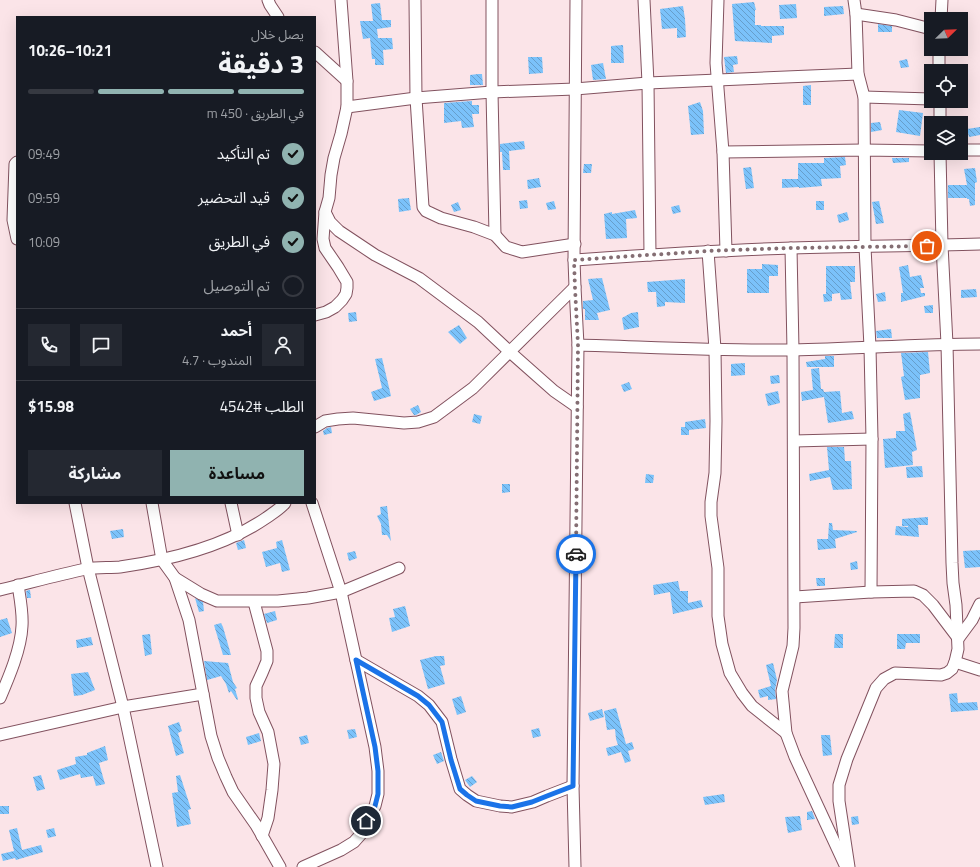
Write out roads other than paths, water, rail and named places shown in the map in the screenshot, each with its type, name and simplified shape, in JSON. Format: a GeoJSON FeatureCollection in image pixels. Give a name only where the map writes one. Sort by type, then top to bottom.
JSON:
{"type":"FeatureCollection","features":[{"type":"Feature","properties":{"kind":"street"},"geometry":{"type":"LineString","coordinates":[[268,0],[277,16]]}},
{"type":"Feature","properties":{"kind":"street"},"geometry":{"type":"LineString","coordinates":[[316,315],[326,312],[335,307],[346,294],[347,288],[346,282],[338,266],[325,248],[323,239],[325,212],[329,198],[331,174],[347,106],[347,81],[341,0]]}},
{"type":"Feature","properties":{"kind":"street"},"geometry":{"type":"LineString","coordinates":[[415,0],[416,98],[422,207],[426,211],[441,218],[474,227],[495,235],[506,247],[522,252],[575,244]]}},
{"type":"Feature","properties":{"kind":"street"},"geometry":{"type":"LineString","coordinates":[[492,0],[495,235]]}},
{"type":"Feature","properties":{"kind":"street"},"geometry":{"type":"LineString","coordinates":[[575,867],[573,786],[578,345],[574,260],[576,0]]}},
{"type":"Feature","properties":{"kind":"street"},"geometry":{"type":"LineString","coordinates":[[644,0],[648,83],[650,255]]}},
{"type":"Feature","properties":{"kind":"street"},"geometry":{"type":"LineString","coordinates":[[718,0],[716,79],[723,152],[726,251]]}},
{"type":"Feature","properties":{"kind":"street"},"geometry":{"type":"LineString","coordinates":[[854,0],[856,14],[858,74],[864,97],[865,247],[870,347],[872,439],[871,592]]}},
{"type":"Feature","properties":{"kind":"street"},"geometry":{"type":"LineString","coordinates":[[941,12],[942,0]]}},
{"type":"Feature","properties":{"kind":"street"},"geometry":{"type":"LineString","coordinates":[[856,14],[896,20],[924,27]]}},
{"type":"Feature","properties":{"kind":"street"},"geometry":{"type":"LineString","coordinates":[[316,53],[347,81]]}},
{"type":"Feature","properties":{"kind":"street"},"geometry":{"type":"LineString","coordinates":[[347,106],[416,98],[492,92],[575,89],[716,79],[858,74]]}},
{"type":"Feature","properties":{"kind":"street"},"geometry":{"type":"LineString","coordinates":[[864,97],[924,99]]}},
{"type":"Feature","properties":{"kind":"street"},"geometry":{"type":"LineString","coordinates":[[723,152],[864,150],[924,151]]}},
{"type":"Feature","properties":{"kind":"street"},"geometry":{"type":"LineString","coordinates":[[968,150],[980,150]]}},
{"type":"Feature","properties":{"kind":"street"},"geometry":{"type":"LineString","coordinates":[[849,867],[839,801],[839,785],[847,759],[876,688],[884,679],[895,673],[941,675],[947,673],[952,669],[958,649],[952,563],[947,344],[942,245],[940,160]]}},
{"type":"Feature","properties":{"kind":"street"},"geometry":{"type":"LineString","coordinates":[[16,163],[13,220],[16,234]]}},
{"type":"Feature","properties":{"kind":"street"},"geometry":{"type":"LineString","coordinates":[[325,212],[330,222],[339,231],[375,255],[418,278],[478,322],[554,391],[577,407]]}},
{"type":"Feature","properties":{"kind":"street"},"geometry":{"type":"LineString","coordinates":[[574,260],[708,251],[980,244]]}},
{"type":"Feature","properties":{"kind":"street"},"geometry":{"type":"LineString","coordinates":[[791,248],[794,350],[794,597],[793,646],[782,691],[786,733],[795,757],[846,867]]}},
{"type":"Feature","properties":{"kind":"street"},"geometry":{"type":"LineString","coordinates":[[708,251],[715,349],[716,421],[715,473],[711,502],[711,516],[718,568],[718,616],[722,644],[730,673],[742,693],[752,706],[786,733]]}},
{"type":"Feature","properties":{"kind":"street"},"geometry":{"type":"LineString","coordinates":[[316,426],[325,421],[338,419],[353,418],[404,423],[418,422],[434,417],[473,388],[575,288]]}},
{"type":"Feature","properties":{"kind":"street"},"geometry":{"type":"LineString","coordinates":[[578,345],[794,350],[980,344]]}},
{"type":"Feature","properties":{"kind":"street"},"geometry":{"type":"LineString","coordinates":[[794,441],[872,439]]}},
{"type":"Feature","properties":{"kind":"street"},"geometry":{"type":"LineString","coordinates":[[74,504],[88,568],[123,707],[157,867]]}},
{"type":"Feature","properties":{"kind":"street"},"geometry":{"type":"LineString","coordinates":[[152,504],[162,560],[175,578],[189,620],[211,736],[233,792],[262,836],[280,867]]}},
{"type":"Feature","properties":{"kind":"street"},"geometry":{"type":"LineString","coordinates":[[231,504],[238,535]]}},
{"type":"Feature","properties":{"kind":"street"},"geometry":{"type":"LineString","coordinates":[[0,590],[88,568],[117,567],[162,560],[201,549],[252,528],[280,509],[284,504]]}},
{"type":"Feature","properties":{"kind":"street"},"geometry":{"type":"LineString","coordinates":[[303,867],[341,850],[354,842],[362,833],[366,821],[375,806],[378,794],[378,771],[375,747],[341,592],[312,504]]}},
{"type":"Feature","properties":{"kind":"street"},"geometry":{"type":"LineString","coordinates":[[175,578],[201,594],[218,601],[278,602],[341,592],[399,568]]}},
{"type":"Feature","properties":{"kind":"street"},"geometry":{"type":"LineString","coordinates":[[0,698],[13,665],[21,635],[22,624],[18,585]]}},
{"type":"Feature","properties":{"kind":"street"},"geometry":{"type":"LineString","coordinates":[[794,597],[914,591],[923,595],[933,605],[958,639]]}},
{"type":"Feature","properties":{"kind":"street"},"geometry":{"type":"LineString","coordinates":[[254,602],[267,651],[267,661],[256,686],[256,698],[268,732],[274,764],[268,818],[262,836]]}},
{"type":"Feature","properties":{"kind":"street"},"geometry":{"type":"LineString","coordinates":[[958,639],[972,620],[980,605]]}},
{"type":"Feature","properties":{"kind":"street"},"geometry":{"type":"LineString","coordinates":[[356,660],[418,696],[429,705],[442,722],[460,789],[476,801],[512,807],[532,802],[573,786]]}},
{"type":"Feature","properties":{"kind":"street"},"geometry":{"type":"LineString","coordinates":[[955,662],[980,670]]}},
{"type":"Feature","properties":{"kind":"street"},"geometry":{"type":"LineString","coordinates":[[0,735],[123,707],[203,694]]}}]}
